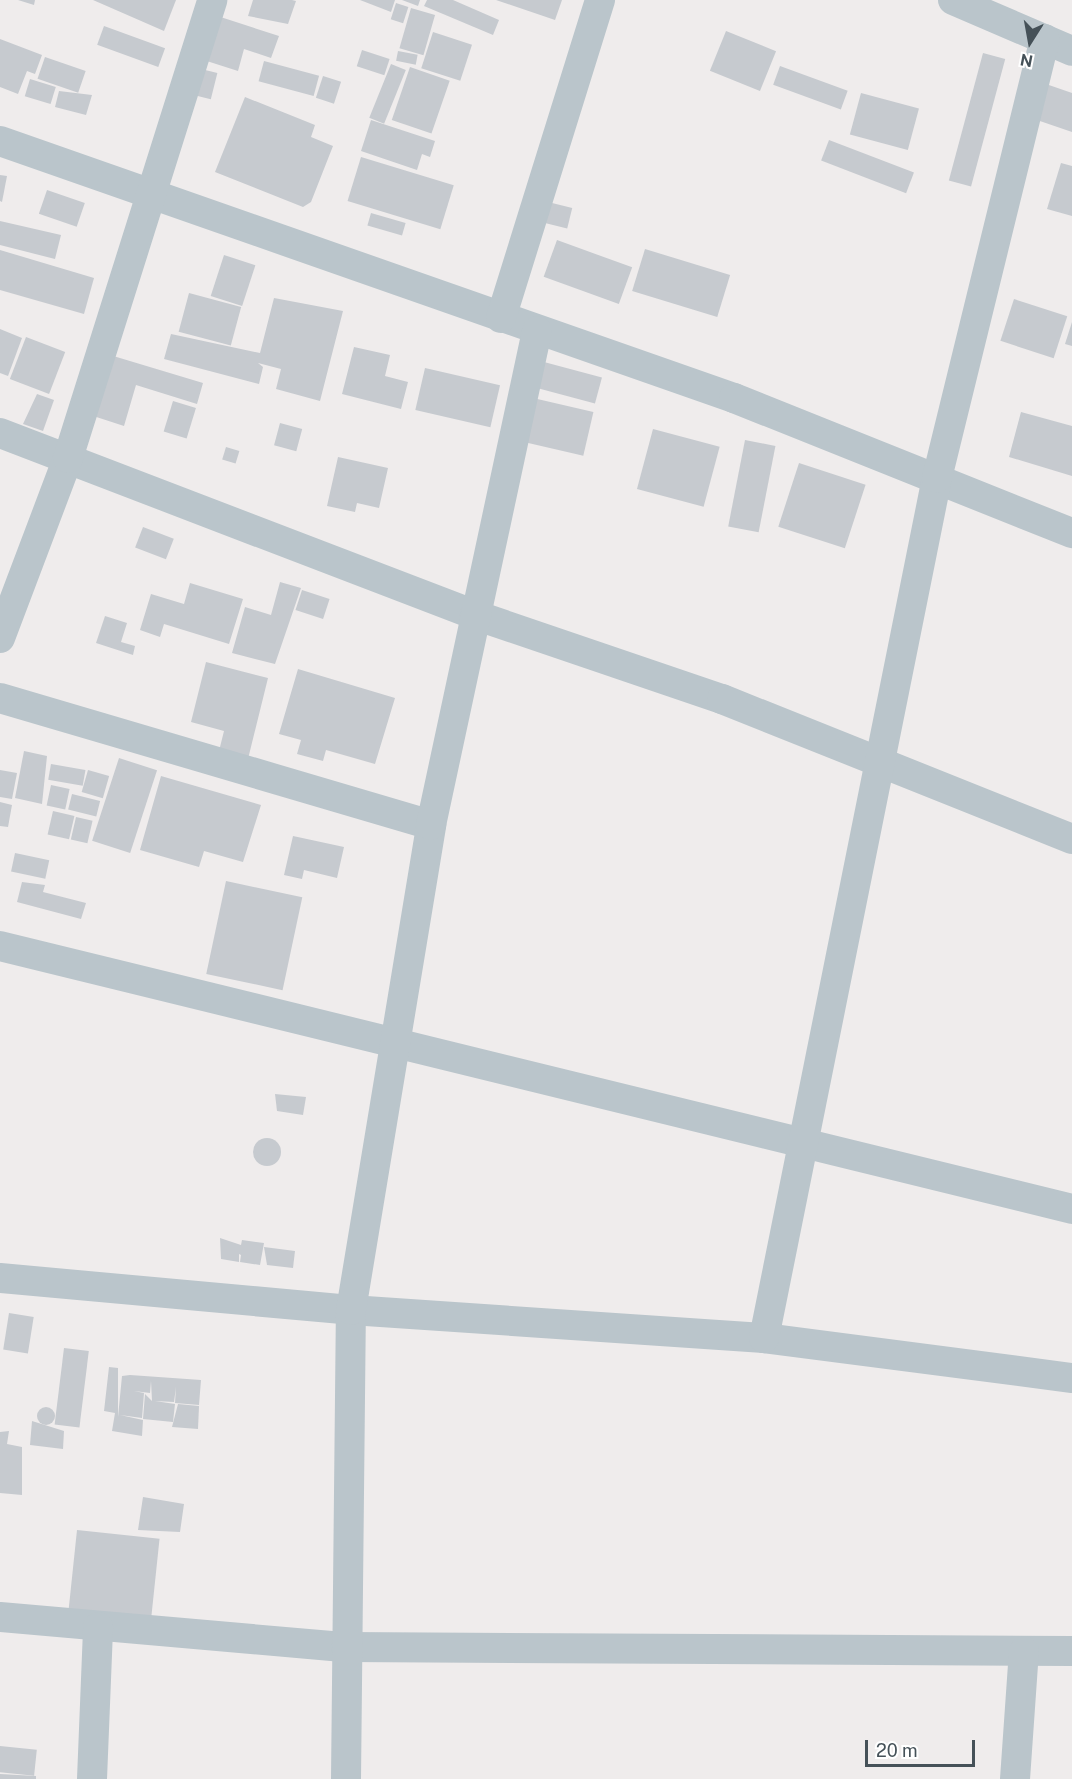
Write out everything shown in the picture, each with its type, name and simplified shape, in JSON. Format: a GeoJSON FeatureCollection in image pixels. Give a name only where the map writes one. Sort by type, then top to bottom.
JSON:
{"type":"FeatureCollection","features":[{"type":"Feature","properties":{"kind":"street"},"geometry":{"type":"LineString","coordinates":[[0,638],[68,458],[154,194],[212,0]]}},
{"type":"Feature","properties":{"kind":"street"},"geometry":{"type":"LineString","coordinates":[[501,318],[600,0]]}},
{"type":"Feature","properties":{"kind":"street"},"geometry":{"type":"LineString","coordinates":[[953,0],[1072,51]]}},
{"type":"Feature","properties":{"kind":"street"},"geometry":{"type":"LineString","coordinates":[[764,1338],[799,1143],[875,763],[937,478],[1045,39]]}},
{"type":"Feature","properties":{"kind":"street"},"geometry":{"type":"LineString","coordinates":[[0,141],[537,331],[734,398],[1072,532]]}},
{"type":"Feature","properties":{"kind":"street"},"geometry":{"type":"LineString","coordinates":[[346,1779],[351,1310],[393,1039],[431,825],[537,331]]}},
{"type":"Feature","properties":{"kind":"street"},"geometry":{"type":"LineString","coordinates":[[0,433],[475,615],[722,699],[875,763],[1072,839]]}},
{"type":"Feature","properties":{"kind":"street"},"geometry":{"type":"LineString","coordinates":[[0,698],[431,825]]}},
{"type":"Feature","properties":{"kind":"street"},"geometry":{"type":"LineString","coordinates":[[0,946],[393,1039],[799,1143],[1072,1209]]}},
{"type":"Feature","properties":{"kind":"street"},"geometry":{"type":"LineString","coordinates":[[0,1278],[351,1310],[764,1338],[1072,1378]]}},
{"type":"Feature","properties":{"kind":"street"},"geometry":{"type":"LineString","coordinates":[[0,1617],[346,1647],[819,1654],[1072,1651]]}},
{"type":"Feature","properties":{"kind":"street"},"geometry":{"type":"LineString","coordinates":[[92,1779],[98,1627]]}},
{"type":"Feature","properties":{"kind":"street"},"geometry":{"type":"LineString","coordinates":[[1015,1779],[1024,1651]]}},
{"type":"Feature","properties":{"kind":"building"},"geometry":{"type":"Polygon","coordinates":[[[18,0],[35,0],[34,5],[18,0]]]}},
{"type":"Feature","properties":{"kind":"building"},"geometry":{"type":"Polygon","coordinates":[[[93,0],[176,0],[164,31],[93,0]]]}},
{"type":"Feature","properties":{"kind":"building"},"geometry":{"type":"Polygon","coordinates":[[[253,0],[296,1],[288,24],[248,16],[253,0]]]}},
{"type":"Feature","properties":{"kind":"building"},"geometry":{"type":"Polygon","coordinates":[[[360,0],[395,0],[391,12],[360,0]]]}},
{"type":"Feature","properties":{"kind":"building"},"geometry":{"type":"Polygon","coordinates":[[[402,0],[420,0],[418,6],[402,0]]]}},
{"type":"Feature","properties":{"kind":"building"},"geometry":{"type":"Polygon","coordinates":[[[427,0],[453,0],[499,20],[493,35],[424,6],[427,0]]]}},
{"type":"Feature","properties":{"kind":"building"},"geometry":{"type":"Polygon","coordinates":[[[496,0],[562,0],[555,20],[496,0]]]}},
{"type":"Feature","properties":{"kind":"building"},"geometry":{"type":"Polygon","coordinates":[[[396,3],[408,7],[403,23],[391,19],[396,3]]]}},
{"type":"Feature","properties":{"kind":"building"},"geometry":{"type":"Polygon","coordinates":[[[411,8],[435,15],[423,55],[399,48],[411,8]]]}},
{"type":"Feature","properties":{"kind":"building"},"geometry":{"type":"Polygon","coordinates":[[[202,11],[279,36],[271,58],[244,49],[238,71],[188,55],[202,11]]]}},
{"type":"Feature","properties":{"kind":"building"},"geometry":{"type":"Polygon","coordinates":[[[104,26],[165,48],[158,67],[97,45],[104,26]]]}},
{"type":"Feature","properties":{"kind":"building"},"geometry":{"type":"Polygon","coordinates":[[[726,31],[776,51],[760,91],[710,71],[726,31]]]}},
{"type":"Feature","properties":{"kind":"building"},"geometry":{"type":"Polygon","coordinates":[[[433,32],[472,45],[460,81],[421,68],[433,32]]]}},
{"type":"Feature","properties":{"kind":"building"},"geometry":{"type":"Polygon","coordinates":[[[0,39],[42,55],[35,74],[27,71],[18,94],[0,87],[0,39]]]}},
{"type":"Feature","properties":{"kind":"building"},"geometry":{"type":"Polygon","coordinates":[[[362,50],[390,59],[384,75],[357,66],[362,50]]]}},
{"type":"Feature","properties":{"kind":"building"},"geometry":{"type":"Polygon","coordinates":[[[398,51],[418,55],[416,65],[396,61],[398,51]]]}},
{"type":"Feature","properties":{"kind":"building"},"geometry":{"type":"Polygon","coordinates":[[[983,53],[1005,59],[971,186],[949,181],[983,53]]]}},
{"type":"Feature","properties":{"kind":"building"},"geometry":{"type":"Polygon","coordinates":[[[45,57],[86,71],[78,93],[38,79],[45,57]]]}},
{"type":"Feature","properties":{"kind":"building"},"geometry":{"type":"Polygon","coordinates":[[[264,61],[319,76],[314,96],[259,81],[264,61]]]}},
{"type":"Feature","properties":{"kind":"building"},"geometry":{"type":"Polygon","coordinates":[[[391,64],[406,70],[384,124],[369,118],[391,64]]]}},
{"type":"Feature","properties":{"kind":"building"},"geometry":{"type":"Polygon","coordinates":[[[780,66],[848,91],[841,109],[773,85],[780,66]]]}},
{"type":"Feature","properties":{"kind":"building"},"geometry":{"type":"Polygon","coordinates":[[[410,67],[450,81],[431,134],[392,120],[410,67]]]}},
{"type":"Feature","properties":{"kind":"building"},"geometry":{"type":"Polygon","coordinates":[[[197,68],[217,73],[211,99],[190,94],[197,68]]]}},
{"type":"Feature","properties":{"kind":"building"},"geometry":{"type":"Polygon","coordinates":[[[323,76],[341,82],[334,104],[316,98],[323,76]]]}},
{"type":"Feature","properties":{"kind":"building"},"geometry":{"type":"Polygon","coordinates":[[[30,79],[56,87],[51,104],[25,96],[30,79]]]}},
{"type":"Feature","properties":{"kind":"building"},"geometry":{"type":"Polygon","coordinates":[[[1046,84],[1072,93],[1072,132],[1034,119],[1046,84]]]}},
{"type":"Feature","properties":{"kind":"building"},"geometry":{"type":"Polygon","coordinates":[[[59,91],[92,95],[86,115],[55,107],[59,91]]]}},
{"type":"Feature","properties":{"kind":"building"},"geometry":{"type":"Polygon","coordinates":[[[861,93],[919,109],[908,150],[850,135],[861,93]]]}},
{"type":"Feature","properties":{"kind":"building"},"geometry":{"type":"Polygon","coordinates":[[[245,97],[315,125],[311,137],[333,146],[311,202],[303,207],[215,172],[245,97]]]}},
{"type":"Feature","properties":{"kind":"building"},"geometry":{"type":"Polygon","coordinates":[[[371,120],[435,141],[430,157],[422,154],[417,170],[361,151],[371,120]]]}},
{"type":"Feature","properties":{"kind":"building"},"geometry":{"type":"Polygon","coordinates":[[[829,140],[914,173],[906,193],[821,161],[829,140]]]}},
{"type":"Feature","properties":{"kind":"building"},"geometry":{"type":"Polygon","coordinates":[[[361,157],[454,185],[440,229],[348,201],[361,157]]]}},
{"type":"Feature","properties":{"kind":"building"},"geometry":{"type":"Polygon","coordinates":[[[1061,163],[1072,166],[1072,216],[1047,209],[1061,163]]]}},
{"type":"Feature","properties":{"kind":"building"},"geometry":{"type":"Polygon","coordinates":[[[0,175],[7,176],[2,202],[0,201],[0,175]]]}},
{"type":"Feature","properties":{"kind":"building"},"geometry":{"type":"Polygon","coordinates":[[[47,190],[85,203],[77,227],[39,214],[47,190]]]}},
{"type":"Feature","properties":{"kind":"building"},"geometry":{"type":"Polygon","coordinates":[[[548,202],[572,208],[567,228],[543,222],[548,202]]]}},
{"type":"Feature","properties":{"kind":"building"},"geometry":{"type":"Polygon","coordinates":[[[371,213],[406,223],[402,235],[367,225],[371,213]]]}},
{"type":"Feature","properties":{"kind":"building"},"geometry":{"type":"Polygon","coordinates":[[[0,221],[61,235],[55,259],[0,245],[0,221]]]}},
{"type":"Feature","properties":{"kind":"building"},"geometry":{"type":"Polygon","coordinates":[[[557,240],[632,267],[619,304],[544,277],[557,240]]]}},
{"type":"Feature","properties":{"kind":"building"},"geometry":{"type":"Polygon","coordinates":[[[645,249],[730,275],[717,317],[632,291],[645,249]]]}},
{"type":"Feature","properties":{"kind":"building"},"geometry":{"type":"Polygon","coordinates":[[[0,250],[94,278],[84,314],[0,290],[0,250]]]}},
{"type":"Feature","properties":{"kind":"building"},"geometry":{"type":"Polygon","coordinates":[[[224,255],[255,265],[242,306],[211,296],[224,255]]]}},
{"type":"Feature","properties":{"kind":"building"},"geometry":{"type":"Polygon","coordinates":[[[189,293],[241,307],[231,346],[179,332],[189,293]]]}},
{"type":"Feature","properties":{"kind":"building"},"geometry":{"type":"Polygon","coordinates":[[[274,298],[343,311],[320,401],[276,389],[281,369],[258,363],[263,367],[259,384],[164,359],[171,334],[260,353],[274,298]]]}},
{"type":"Feature","properties":{"kind":"building"},"geometry":{"type":"Polygon","coordinates":[[[1014,299],[1067,316],[1054,358],[1000,341],[1014,299]]]}},
{"type":"Feature","properties":{"kind":"building"},"geometry":{"type":"Polygon","coordinates":[[[1072,322],[1072,346],[1065,344],[1072,322]]]}},
{"type":"Feature","properties":{"kind":"building"},"geometry":{"type":"Polygon","coordinates":[[[0,329],[22,338],[8,376],[0,373],[0,329]]]}},
{"type":"Feature","properties":{"kind":"building"},"geometry":{"type":"Polygon","coordinates":[[[26,337],[65,352],[49,394],[10,379],[26,337]]]}},
{"type":"Feature","properties":{"kind":"building"},"geometry":{"type":"Polygon","coordinates":[[[354,347],[390,355],[385,376],[408,382],[401,409],[342,394],[354,347]]]}},
{"type":"Feature","properties":{"kind":"building"},"geometry":{"type":"Polygon","coordinates":[[[100,352],[203,383],[197,404],[136,385],[124,426],[81,412],[100,352]]]}},
{"type":"Feature","properties":{"kind":"building"},"geometry":{"type":"Polygon","coordinates":[[[544,362],[602,378],[595,404],[537,388],[544,362]]]}},
{"type":"Feature","properties":{"kind":"building"},"geometry":{"type":"Polygon","coordinates":[[[425,368],[500,385],[490,427],[415,410],[425,368]]]}},
{"type":"Feature","properties":{"kind":"building"},"geometry":{"type":"Polygon","coordinates":[[[37,394],[54,400],[43,431],[23,424],[37,394]]]}},
{"type":"Feature","properties":{"kind":"building"},"geometry":{"type":"Polygon","coordinates":[[[533,398],[593,412],[583,456],[523,442],[533,398]]]}},
{"type":"Feature","properties":{"kind":"building"},"geometry":{"type":"Polygon","coordinates":[[[173,401],[196,408],[187,439],[164,432],[173,401]]]}},
{"type":"Feature","properties":{"kind":"building"},"geometry":{"type":"Polygon","coordinates":[[[1021,412],[1072,426],[1072,476],[1009,457],[1021,412]]]}},
{"type":"Feature","properties":{"kind":"building"},"geometry":{"type":"Polygon","coordinates":[[[280,423],[302,429],[296,451],[274,445],[280,423]]]}},
{"type":"Feature","properties":{"kind":"building"},"geometry":{"type":"Polygon","coordinates":[[[653,429],[720,447],[704,507],[637,489],[653,429]]]}},
{"type":"Feature","properties":{"kind":"building"},"geometry":{"type":"Polygon","coordinates":[[[745,440],[775,446],[759,532],[728,526],[745,440]]]}},
{"type":"Feature","properties":{"kind":"building"},"geometry":{"type":"Polygon","coordinates":[[[226,447],[239,451],[236,464],[222,459],[226,447]]]}},
{"type":"Feature","properties":{"kind":"building"},"geometry":{"type":"Polygon","coordinates":[[[338,457],[388,468],[379,508],[357,503],[355,512],[327,506],[338,457]]]}},
{"type":"Feature","properties":{"kind":"building"},"geometry":{"type":"Polygon","coordinates":[[[799,463],[866,485],[845,548],[778,527],[799,463]]]}},
{"type":"Feature","properties":{"kind":"building"},"geometry":{"type":"Polygon","coordinates":[[[143,527],[174,539],[166,559],[135,548],[143,527]]]}},
{"type":"Feature","properties":{"kind":"building"},"geometry":{"type":"Polygon","coordinates":[[[280,582],[301,588],[275,664],[232,653],[245,607],[271,615],[280,582]]]}},
{"type":"Feature","properties":{"kind":"building"},"geometry":{"type":"Polygon","coordinates":[[[190,583],[243,599],[229,644],[164,624],[160,637],[140,630],[151,594],[184,604],[190,583]]]}},
{"type":"Feature","properties":{"kind":"building"},"geometry":{"type":"Polygon","coordinates":[[[302,590],[330,599],[323,619],[296,610],[302,590]]]}},
{"type":"Feature","properties":{"kind":"building"},"geometry":{"type":"Polygon","coordinates":[[[105,616],[127,623],[121,642],[135,646],[133,655],[96,643],[105,616]]]}},
{"type":"Feature","properties":{"kind":"building"},"geometry":{"type":"Polygon","coordinates":[[[206,662],[268,678],[248,759],[219,751],[224,731],[191,722],[206,662]]]}},
{"type":"Feature","properties":{"kind":"building"},"geometry":{"type":"Polygon","coordinates":[[[298,669],[395,698],[375,764],[326,750],[323,761],[297,754],[301,740],[279,734],[298,669]]]}},
{"type":"Feature","properties":{"kind":"building"},"geometry":{"type":"Polygon","coordinates":[[[24,751],[47,756],[42,804],[15,798],[24,751]]]}},
{"type":"Feature","properties":{"kind":"building"},"geometry":{"type":"Polygon","coordinates":[[[119,758],[157,770],[130,853],[92,841],[119,758]]]}},
{"type":"Feature","properties":{"kind":"building"},"geometry":{"type":"Polygon","coordinates":[[[51,764],[85,770],[83,786],[48,780],[51,764]]]}},
{"type":"Feature","properties":{"kind":"building"},"geometry":{"type":"Polygon","coordinates":[[[0,770],[17,773],[12,799],[0,797],[0,770]]]}},
{"type":"Feature","properties":{"kind":"building"},"geometry":{"type":"Polygon","coordinates":[[[88,770],[109,776],[103,798],[82,792],[88,770]]]}},
{"type":"Feature","properties":{"kind":"building"},"geometry":{"type":"Polygon","coordinates":[[[161,776],[261,805],[243,862],[204,851],[199,867],[140,850],[161,776]]]}},
{"type":"Feature","properties":{"kind":"building"},"geometry":{"type":"Polygon","coordinates":[[[51,785],[70,789],[65,809],[47,806],[51,785]]]}},
{"type":"Feature","properties":{"kind":"building"},"geometry":{"type":"Polygon","coordinates":[[[72,794],[100,801],[96,817],[68,810],[72,794]]]}},
{"type":"Feature","properties":{"kind":"building"},"geometry":{"type":"Polygon","coordinates":[[[0,802],[12,805],[8,827],[0,826],[0,802]]]}},
{"type":"Feature","properties":{"kind":"building"},"geometry":{"type":"Polygon","coordinates":[[[53,811],[74,816],[69,839],[48,834],[53,811]]]}},
{"type":"Feature","properties":{"kind":"building"},"geometry":{"type":"Polygon","coordinates":[[[76,817],[93,821],[87,843],[71,839],[76,817]]]}},
{"type":"Feature","properties":{"kind":"building"},"geometry":{"type":"Polygon","coordinates":[[[293,836],[344,847],[337,878],[304,870],[302,879],[284,875],[293,836]]]}},
{"type":"Feature","properties":{"kind":"building"},"geometry":{"type":"Polygon","coordinates":[[[15,853],[49,860],[45,879],[11,872],[15,853]]]}},
{"type":"Feature","properties":{"kind":"building"},"geometry":{"type":"Polygon","coordinates":[[[226,881],[302,897],[283,990],[206,974],[226,881]]]}},
{"type":"Feature","properties":{"kind":"building"},"geometry":{"type":"Polygon","coordinates":[[[22,882],[45,885],[43,892],[86,903],[81,919],[17,902],[22,882]]]}},
{"type":"Feature","properties":{"kind":"building"},"geometry":{"type":"Polygon","coordinates":[[[275,1094],[306,1097],[303,1115],[277,1111],[275,1094]]]}},
{"type":"Feature","properties":{"kind":"building"},"geometry":{"type":"Polygon","coordinates":[[[267,1138],[277,1142],[281,1152],[277,1162],[267,1166],[257,1162],[253,1152],[257,1142],[267,1138]]]}},
{"type":"Feature","properties":{"kind":"building"},"geometry":{"type":"Polygon","coordinates":[[[220,1238],[241,1245],[242,1240],[264,1243],[260,1265],[240,1262],[241,1255],[239,1254],[239,1262],[221,1259],[220,1238]]]}},
{"type":"Feature","properties":{"kind":"building"},"geometry":{"type":"Polygon","coordinates":[[[264,1247],[295,1251],[293,1268],[267,1265],[264,1247]]]}},
{"type":"Feature","properties":{"kind":"building"},"geometry":{"type":"Polygon","coordinates":[[[9,1313],[34,1317],[28,1353],[3,1350],[9,1313]]]}},
{"type":"Feature","properties":{"kind":"building"},"geometry":{"type":"Polygon","coordinates":[[[64,1348],[89,1351],[79,1427],[55,1424],[64,1348]]]}},
{"type":"Feature","properties":{"kind":"building"},"geometry":{"type":"Polygon","coordinates":[[[109,1367],[118,1368],[118,1417],[122,1376],[201,1380],[199,1405],[175,1403],[176,1387],[174,1402],[155,1401],[175,1404],[173,1422],[143,1419],[145,1394],[152,1401],[151,1381],[150,1393],[134,1391],[144,1393],[142,1418],[120,1415],[143,1420],[142,1436],[112,1431],[115,1413],[104,1411],[109,1367]]]}},
{"type":"Feature","properties":{"kind":"building"},"geometry":{"type":"Polygon","coordinates":[[[178,1404],[199,1406],[198,1429],[172,1427],[178,1404]]]}},
{"type":"Feature","properties":{"kind":"building"},"geometry":{"type":"Polygon","coordinates":[[[46,1407],[52,1410],[55,1416],[52,1422],[46,1425],[40,1422],[37,1416],[40,1410],[46,1407]]]}},
{"type":"Feature","properties":{"kind":"building"},"geometry":{"type":"Polygon","coordinates":[[[32,1421],[64,1431],[63,1449],[30,1445],[32,1421]]]}},
{"type":"Feature","properties":{"kind":"building"},"geometry":{"type":"Polygon","coordinates":[[[9,1431],[7,1444],[22,1447],[22,1495],[0,1493],[0,1432],[9,1431]]]}},
{"type":"Feature","properties":{"kind":"building"},"geometry":{"type":"Polygon","coordinates":[[[143,1497],[184,1504],[180,1532],[138,1530],[143,1497]]]}},
{"type":"Feature","properties":{"kind":"building"},"geometry":{"type":"Polygon","coordinates":[[[77,1530],[160,1539],[150,1627],[68,1619],[77,1530]]]}},
{"type":"Feature","properties":{"kind":"building"},"geometry":{"type":"Polygon","coordinates":[[[0,1746],[37,1750],[34,1776],[0,1772],[0,1746]]]}},
{"type":"Feature","properties":{"kind":"building"},"geometry":{"type":"Polygon","coordinates":[[[0,1774],[36,1776],[36,1779],[0,1779],[0,1774]]]}}]}
